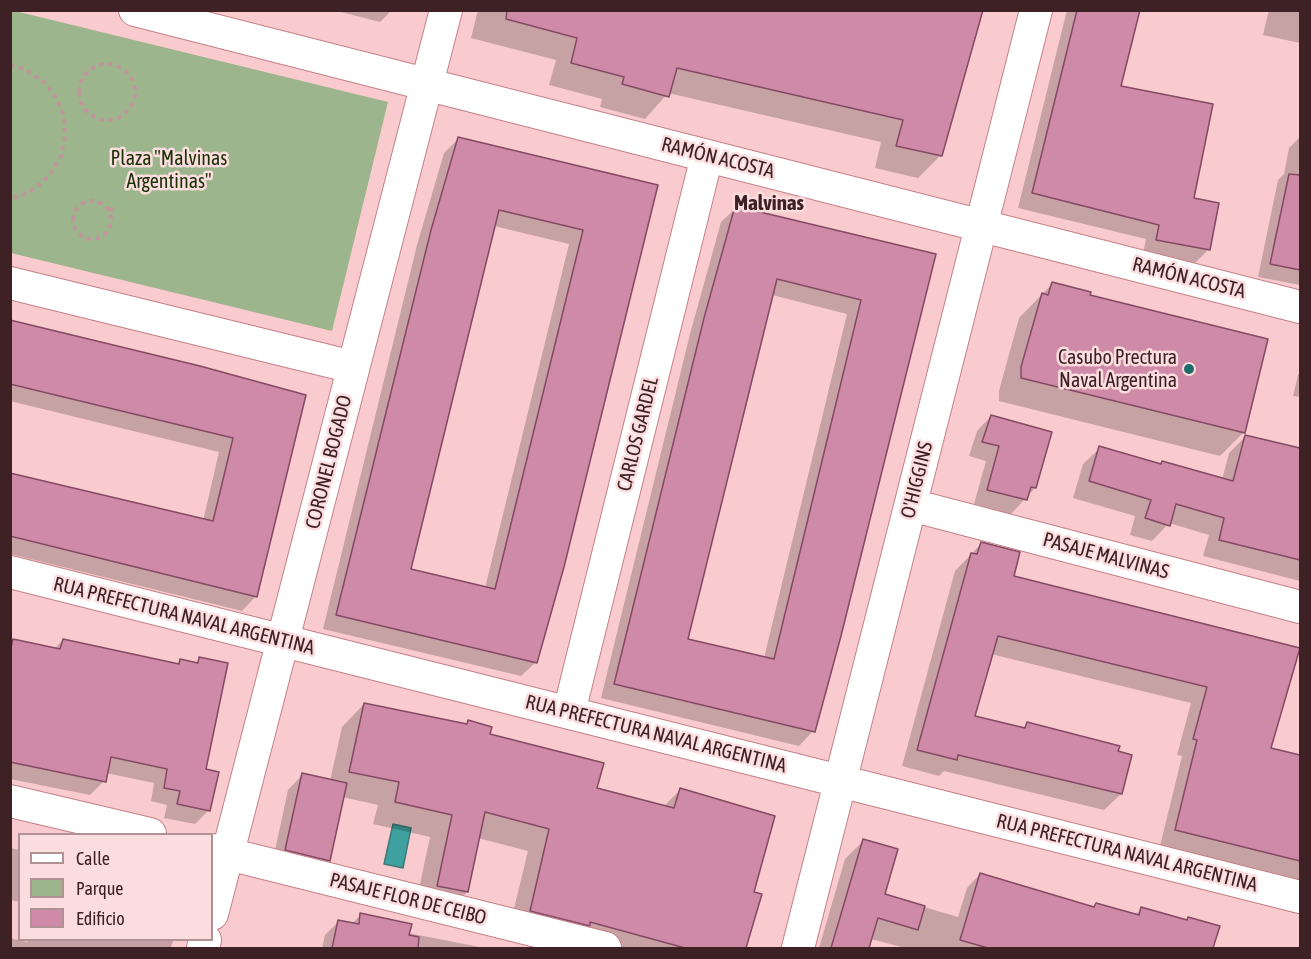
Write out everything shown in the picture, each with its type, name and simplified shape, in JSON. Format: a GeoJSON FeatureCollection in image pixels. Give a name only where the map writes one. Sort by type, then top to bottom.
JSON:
{"type":"FeatureCollection","features":[{"type":"Feature","properties":{"kind":"street","name":"RAMÓN ACOSTA"},"geometry":{"type":"LineString","coordinates":[[135,10],[197,18],[426,84],[1300,307]]}},
{"type":"Feature","properties":{"kind":"street","name":"CORONEL BOGADO"},"geometry":{"type":"LineString","coordinates":[[213,905],[219,851],[282,641],[446,10]]}},
{"type":"Feature","properties":{"kind":"street","name":"O'HIGGINS"},"geometry":{"type":"LineString","coordinates":[[798,948],[1036,10]]}},
{"type":"Feature","properties":{"kind":"street","name":"CARLOS GARDEL"},"geometry":{"type":"LineString","coordinates":[[569,712],[707,156]]}},
{"type":"Feature","properties":{"kind":"street"},"geometry":{"type":"LineString","coordinates":[[10,283],[353,367]]}},
{"type":"Feature","properties":{"kind":"street","name":"PASAJE MALVINAS"},"geometry":{"type":"LineString","coordinates":[[911,505],[1300,607]]}},
{"type":"Feature","properties":{"kind":"street","name":"RUA PREFECTURA NAVAL ARGENTINA"},"geometry":{"type":"LineString","coordinates":[[10,572],[1300,897]]}},
{"type":"Feature","properties":{"kind":"street"},"geometry":{"type":"LineString","coordinates":[[10,801],[146,833]]}},
{"type":"Feature","properties":{"kind":"street","name":"PASAJE FLOR DE CEIBO"},"geometry":{"type":"LineString","coordinates":[[219,851],[605,948]]}},
{"type":"Feature","properties":{"kind":"path"},"geometry":{"type":"LineString","coordinates":[[109,64],[119,66],[132,79],[135,96],[126,112],[119,118],[101,119],[92,116],[86,110],[80,100],[80,84],[91,68],[109,64]]}},
{"type":"Feature","properties":{"kind":"path"},"geometry":{"type":"LineString","coordinates":[[10,65],[26,70],[44,81],[56,97],[64,116],[66,136],[61,156],[49,176],[36,188],[18,197],[10,198]]}},
{"type":"Feature","properties":{"kind":"path"},"geometry":{"type":"LineString","coordinates":[[88,200],[100,202],[109,210],[110,228],[100,237],[88,239],[76,232],[72,219],[79,205],[88,200]]}},
{"type":"Feature","properties":{"kind":"path"},"geometry":{"type":"LineString","coordinates":[[109,210],[116,208]]}},
{"type":"Feature","properties":{"kind":"green space","name":"Plaza \"Malvinas Argentinas\""},"geometry":{"type":"Polygon","coordinates":[[[11,10],[388,102],[332,331],[11,253],[11,10]]]}},
{"type":"Feature","properties":{"kind":"water"},"geometry":{"type":"Polygon","coordinates":[[[393,824],[411,828],[403,868],[384,864],[393,824]]]}},
{"type":"Feature","properties":{"kind":"building"},"geometry":{"type":"Polygon","coordinates":[[[507,10],[983,10],[942,156],[896,146],[903,120],[677,68],[669,97],[622,84],[624,77],[571,63],[577,38],[506,19],[507,10]]]}},
{"type":"Feature","properties":{"kind":"building"},"geometry":{"type":"Polygon","coordinates":[[[1077,10],[1140,10],[1121,86],[1213,104],[1194,198],[1219,203],[1210,250],[1156,240],[1159,225],[1032,193],[1077,10]]]}},
{"type":"Feature","properties":{"kind":"building"},"geometry":{"type":"Polygon","coordinates":[[[458,137],[658,185],[564,567],[537,663],[336,615],[431,230],[458,137]],[[499,210],[411,569],[495,589],[583,230],[499,210]]]}},
{"type":"Feature","properties":{"kind":"building"},"geometry":{"type":"Polygon","coordinates":[[[1289,174],[1300,175],[1300,270],[1270,264],[1289,174]]]}},
{"type":"Feature","properties":{"kind":"building"},"geometry":{"type":"Polygon","coordinates":[[[735,206],[936,254],[815,732],[614,684],[704,318],[735,206]],[[777,279],[688,639],[774,659],[861,300],[777,279]]]}},
{"type":"Feature","properties":{"kind":"building"},"geometry":{"type":"Polygon","coordinates":[[[1052,282],[1091,292],[1090,295],[1268,339],[1245,433],[1021,378],[1021,367],[1042,293],[1048,295],[1052,282]]]}},
{"type":"Feature","properties":{"kind":"building"},"geometry":{"type":"Polygon","coordinates":[[[10,320],[200,366],[306,395],[257,597],[10,536],[10,473],[213,521],[233,438],[10,384],[10,320]]]}},
{"type":"Feature","properties":{"kind":"building"},"geometry":{"type":"Polygon","coordinates":[[[991,415],[1052,432],[1036,488],[1031,487],[1027,500],[987,490],[999,446],[982,442],[991,415]]]}},
{"type":"Feature","properties":{"kind":"building"},"geometry":{"type":"Polygon","coordinates":[[[1245,435],[1300,448],[1300,560],[1219,540],[1224,518],[1176,504],[1170,526],[1145,518],[1151,500],[1089,481],[1099,446],[1233,481],[1245,435]]]}},
{"type":"Feature","properties":{"kind":"building"},"geometry":{"type":"Polygon","coordinates":[[[981,542],[1020,552],[1014,576],[1300,648],[1271,748],[1300,755],[1300,861],[1175,830],[1197,740],[1193,739],[1207,687],[998,636],[975,716],[1025,728],[1027,722],[1120,746],[1118,751],[1132,755],[1122,794],[958,755],[957,760],[917,750],[971,553],[977,554],[981,542]]]}},
{"type":"Feature","properties":{"kind":"building"},"geometry":{"type":"Polygon","coordinates":[[[13,639],[60,649],[63,639],[179,664],[180,659],[198,663],[199,657],[228,663],[206,769],[219,772],[210,811],[177,804],[180,791],[164,788],[167,769],[111,757],[106,782],[10,762],[10,652],[13,639]]]}},
{"type":"Feature","properties":{"kind":"building"},"geometry":{"type":"Polygon","coordinates":[[[364,703],[467,724],[468,720],[492,727],[490,734],[604,763],[597,788],[674,808],[680,788],[775,816],[754,892],[762,894],[746,948],[685,948],[590,922],[590,926],[530,911],[549,829],[485,812],[468,892],[437,886],[452,815],[395,802],[399,782],[349,772],[364,703]]]}},
{"type":"Feature","properties":{"kind":"building"},"geometry":{"type":"Polygon","coordinates":[[[302,773],[347,783],[330,861],[285,850],[302,773]]]}},
{"type":"Feature","properties":{"kind":"building"},"geometry":{"type":"Polygon","coordinates":[[[863,839],[898,849],[885,894],[925,906],[918,930],[878,918],[869,948],[831,948],[863,839]]]}},
{"type":"Feature","properties":{"kind":"building"},"geometry":{"type":"Polygon","coordinates":[[[980,873],[1094,907],[1096,903],[1139,915],[1141,907],[1187,920],[1188,917],[1220,926],[1213,948],[988,948],[960,940],[980,873]]]}},
{"type":"Feature","properties":{"kind":"building"},"geometry":{"type":"Polygon","coordinates":[[[360,913],[412,924],[409,935],[419,937],[418,948],[332,948],[338,920],[359,924],[360,913]]]}},
{"type":"Feature","properties":{"kind":"place","name":"Casubo Prectura Naval Argentina"},"geometry":{"type":"Point","coordinates":[1189,369]}},
{"type":"Feature","properties":{"kind":"district","name":"Malvinas"},"geometry":{"type":"Point","coordinates":[769,203]}}]}
